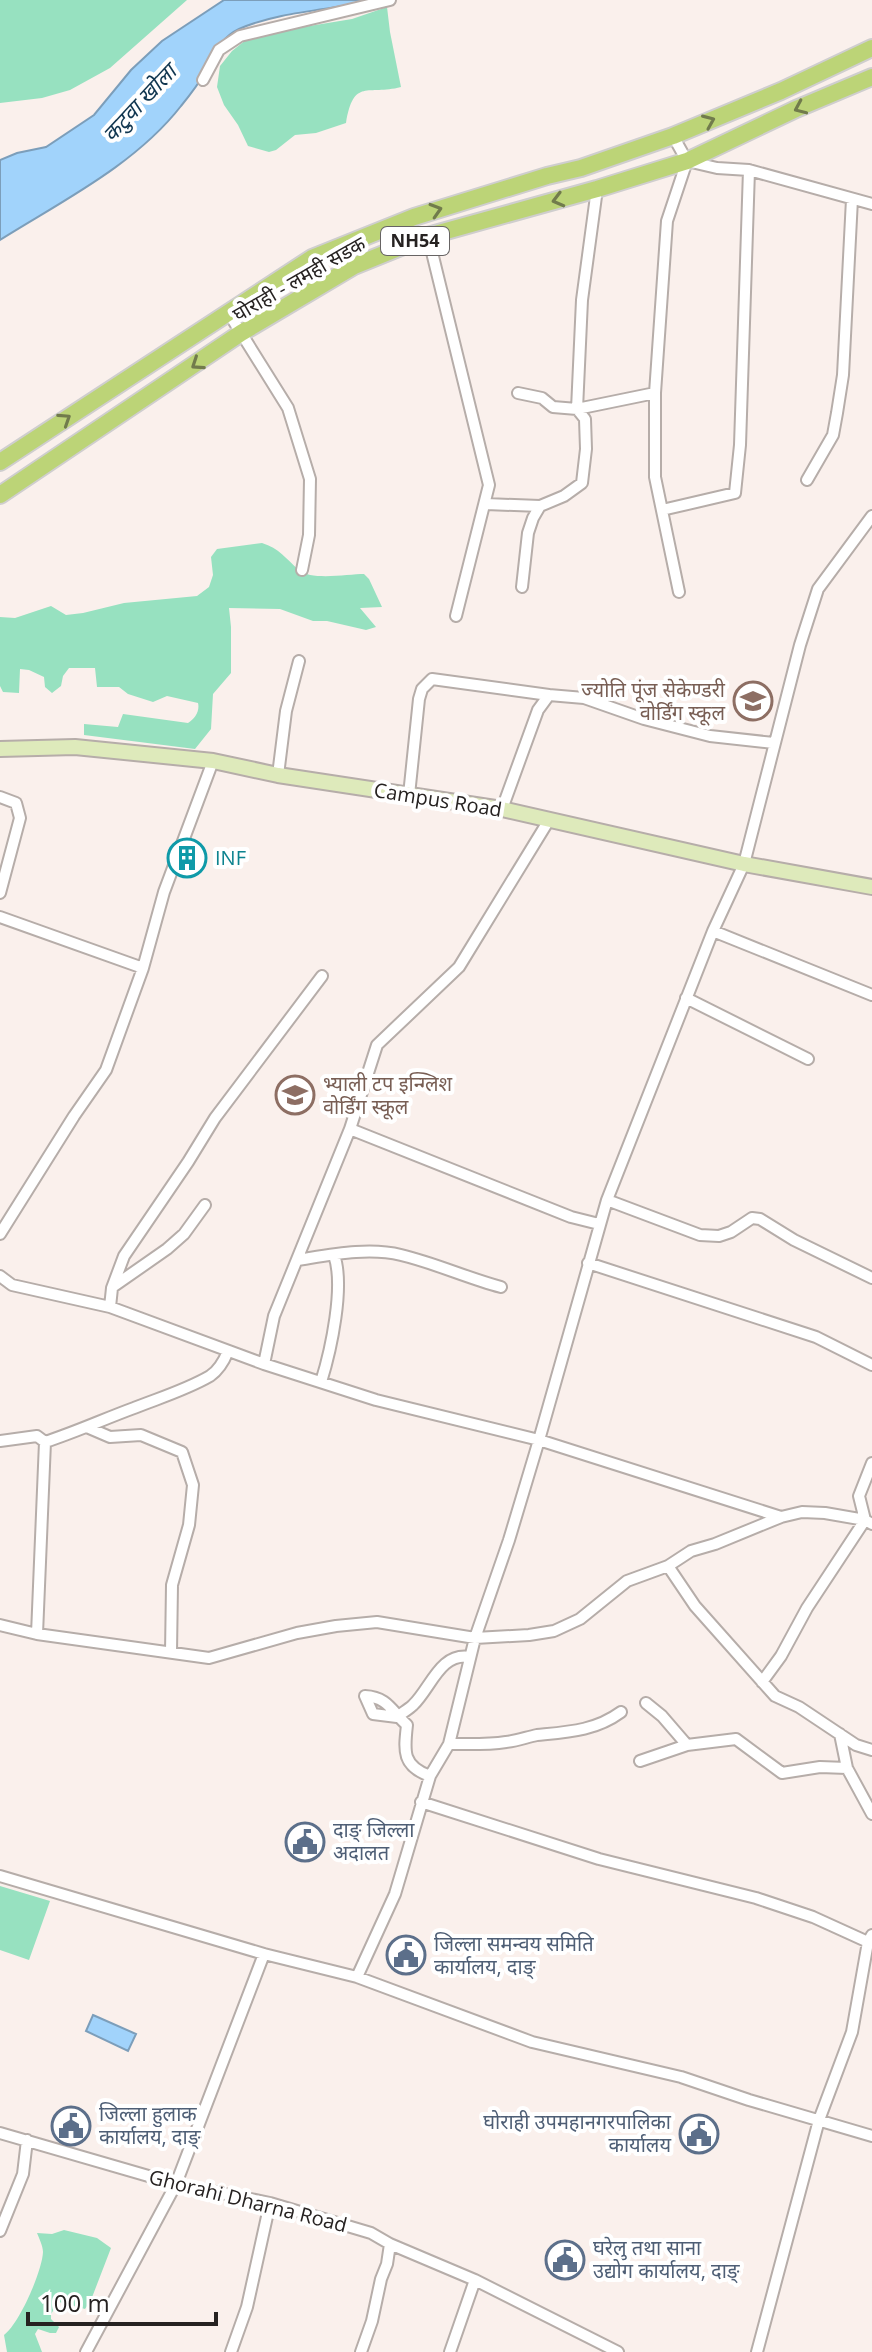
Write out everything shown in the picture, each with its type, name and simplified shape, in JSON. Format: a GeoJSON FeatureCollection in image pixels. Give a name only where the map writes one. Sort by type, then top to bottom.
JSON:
{"type":"FeatureCollection","features":[{"type":"Feature","properties":{"kind":"main road","name":"घोराही - लमही सडक"},"geometry":{"type":"LineString","coordinates":[[0,462],[312,258],[414,217],[581,168],[673,136],[781,91],[872,48]]}},
{"type":"Feature","properties":{"kind":"main road","name":"घोराही - लमही सडक"},"geometry":{"type":"LineString","coordinates":[[0,495],[241,333],[354,266],[428,236],[687,161],[872,77]]}},
{"type":"Feature","properties":{"kind":"street"},"geometry":{"type":"LineString","coordinates":[[203,80],[219,50],[240,36],[390,0]]}},
{"type":"Feature","properties":{"kind":"street"},"geometry":{"type":"LineString","coordinates":[[673,136],[687,161],[717,168],[749,170],[872,204]]}},
{"type":"Feature","properties":{"kind":"street"},"geometry":{"type":"LineString","coordinates":[[679,592],[655,477],[655,393],[667,221],[687,161]]}},
{"type":"Feature","properties":{"kind":"street"},"geometry":{"type":"LineString","coordinates":[[662,510],[735,493],[740,445],[749,170]]}},
{"type":"Feature","properties":{"kind":"street"},"geometry":{"type":"LineString","coordinates":[[486,504],[540,506],[564,496],[582,483],[586,449],[585,419],[577,409],[582,300],[597,189]]}},
{"type":"Feature","properties":{"kind":"street"},"geometry":{"type":"LineString","coordinates":[[807,480],[833,435],[843,375],[852,199]]}},
{"type":"Feature","properties":{"kind":"street"},"geometry":{"type":"LineString","coordinates":[[428,236],[489,485],[456,616]]}},
{"type":"Feature","properties":{"kind":"street"},"geometry":{"type":"LineString","coordinates":[[228,312],[288,408],[310,479],[309,535],[302,570]]}},
{"type":"Feature","properties":{"kind":"street"},"geometry":{"type":"LineString","coordinates":[[518,393],[542,398],[553,407],[577,409],[655,393]]}},
{"type":"Feature","properties":{"kind":"street"},"geometry":{"type":"LineString","coordinates":[[522,587],[528,533],[540,506]]}},
{"type":"Feature","properties":{"kind":"street"},"geometry":{"type":"LineString","coordinates":[[357,1977],[395,1894],[430,1776],[449,1744],[475,1638],[539,1440],[607,1200],[713,931],[744,864],[800,645],[818,589],[872,516]]}},
{"type":"Feature","properties":{"kind":"street"},"geometry":{"type":"LineString","coordinates":[[861,531],[872,538]]}},
{"type":"Feature","properties":{"kind":"street"},"geometry":{"type":"LineString","coordinates":[[278,775],[286,711],[299,661]]}},
{"type":"Feature","properties":{"kind":"street"},"geometry":{"type":"LineString","coordinates":[[409,795],[419,699],[422,689],[432,679],[584,698],[644,719],[710,736],[774,743]]}},
{"type":"Feature","properties":{"kind":"street"},"geometry":{"type":"LineString","coordinates":[[502,809],[538,710],[549,695]]}},
{"type":"Feature","properties":{"kind":"street","name":"Campus Road"},"geometry":{"type":"LineString","coordinates":[[0,749],[75,747],[213,761],[278,775],[502,809],[744,864],[872,887]]}},
{"type":"Feature","properties":{"kind":"street"},"geometry":{"type":"LineString","coordinates":[[0,1234],[106,1070],[143,968],[164,892],[213,761]]}},
{"type":"Feature","properties":{"kind":"street"},"geometry":{"type":"LineString","coordinates":[[0,797],[16,803],[20,818],[0,893]]}},
{"type":"Feature","properties":{"kind":"street"},"geometry":{"type":"LineString","coordinates":[[264,1364],[274,1316],[350,1129],[377,1045],[459,967],[549,820]]}},
{"type":"Feature","properties":{"kind":"street"},"geometry":{"type":"LineString","coordinates":[[0,917],[143,968]]}},
{"type":"Feature","properties":{"kind":"street"},"geometry":{"type":"LineString","coordinates":[[713,931],[872,995]]}},
{"type":"Feature","properties":{"kind":"street"},"geometry":{"type":"LineString","coordinates":[[110,1307],[112,1288],[124,1256],[215,1118],[322,976]]}},
{"type":"Feature","properties":{"kind":"street"},"geometry":{"type":"LineString","coordinates":[[686,998],[808,1059]]}},
{"type":"Feature","properties":{"kind":"street"},"geometry":{"type":"LineString","coordinates":[[350,1129],[571,1217],[599,1224]]}},
{"type":"Feature","properties":{"kind":"street"},"geometry":{"type":"LineString","coordinates":[[607,1200],[700,1235],[719,1236],[752,1218],[760,1219],[809,1249],[872,1278]]}},
{"type":"Feature","properties":{"kind":"street"},"geometry":{"type":"LineString","coordinates":[[112,1288],[184,1234],[205,1205]]}},
{"type":"Feature","properties":{"kind":"street"},"geometry":{"type":"LineString","coordinates":[[297,1260],[373,1251],[400,1254],[501,1287]]}},
{"type":"Feature","properties":{"kind":"street"},"geometry":{"type":"LineString","coordinates":[[321,1382],[332,1346],[338,1268],[334,1255]]}},
{"type":"Feature","properties":{"kind":"street"},"geometry":{"type":"LineString","coordinates":[[588,1263],[816,1337],[872,1365]]}},
{"type":"Feature","properties":{"kind":"street"},"geometry":{"type":"LineString","coordinates":[[0,1276],[12,1285],[110,1307],[264,1364],[376,1400],[539,1440],[781,1517]]}},
{"type":"Feature","properties":{"kind":"street"},"geometry":{"type":"LineString","coordinates":[[45,1442],[169,1396],[211,1375],[223,1364],[228,1351]]}},
{"type":"Feature","properties":{"kind":"street"},"geometry":{"type":"LineString","coordinates":[[89,1428],[110,1437],[141,1435],[182,1452],[193,1485],[189,1525],[172,1585],[171,1652]]}},
{"type":"Feature","properties":{"kind":"street"},"geometry":{"type":"LineString","coordinates":[[0,1441],[37,1436],[45,1442]]}},
{"type":"Feature","properties":{"kind":"street"},"geometry":{"type":"LineString","coordinates":[[37,1634],[45,1442]]}},
{"type":"Feature","properties":{"kind":"street"},"geometry":{"type":"LineString","coordinates":[[868,1522],[859,1496],[872,1463]]}},
{"type":"Feature","properties":{"kind":"street"},"geometry":{"type":"LineString","coordinates":[[0,1625],[37,1634],[209,1658],[297,1633],[377,1622],[475,1638],[529,1635],[554,1631],[580,1619],[627,1581],[668,1566],[691,1551],[781,1517],[802,1512],[868,1522]]}},
{"type":"Feature","properties":{"kind":"street"},"geometry":{"type":"LineString","coordinates":[[762,1682],[781,1656],[807,1608],[868,1522]]}},
{"type":"Feature","properties":{"kind":"street"},"geometry":{"type":"LineString","coordinates":[[668,1566],[695,1606],[775,1696],[799,1707],[856,1745],[872,1750]]}},
{"type":"Feature","properties":{"kind":"street"},"geometry":{"type":"LineString","coordinates":[[430,1776],[415,1771],[408,1761],[405,1747],[407,1725],[397,1717],[414,1704],[445,1663],[463,1656],[470,1657]]}},
{"type":"Feature","properties":{"kind":"street"},"geometry":{"type":"LineString","coordinates":[[646,1703],[687,1745]]}},
{"type":"Feature","properties":{"kind":"street"},"geometry":{"type":"LineString","coordinates":[[449,1744],[485,1745],[575,1732],[621,1712]]}},
{"type":"Feature","properties":{"kind":"street"},"geometry":{"type":"LineString","coordinates":[[840,1734],[847,1768],[872,1814]]}},
{"type":"Feature","properties":{"kind":"street"},"geometry":{"type":"LineString","coordinates":[[640,1761],[687,1745],[736,1739],[782,1773],[820,1767],[847,1768]]}},
{"type":"Feature","properties":{"kind":"street"},"geometry":{"type":"LineString","coordinates":[[421,1802],[599,1859],[756,1898],[870,1939],[852,2032],[819,2120],[757,2352]]}},
{"type":"Feature","properties":{"kind":"street"},"geometry":{"type":"LineString","coordinates":[[0,1876],[264,1954],[357,1977],[532,2042],[681,2077],[872,2136]]}},
{"type":"Feature","properties":{"kind":"street"},"geometry":{"type":"LineString","coordinates":[[86,2352],[176,2184],[264,1954]]}},
{"type":"Feature","properties":{"kind":"street","name":"Ghorahi Dharna Road"},"geometry":{"type":"LineString","coordinates":[[0,2133],[176,2184],[270,2203],[371,2233],[475,2280],[618,2352]]}},
{"type":"Feature","properties":{"kind":"street"},"geometry":{"type":"LineString","coordinates":[[0,2231],[23,2174],[27,2140]]}},
{"type":"Feature","properties":{"kind":"street"},"geometry":{"type":"LineString","coordinates":[[231,2352],[247,2307],[270,2203]]}},
{"type":"Feature","properties":{"kind":"street"},"geometry":{"type":"LineString","coordinates":[[361,2352],[372,2321],[390,2244]]}},
{"type":"Feature","properties":{"kind":"street"},"geometry":{"type":"LineString","coordinates":[[450,2352],[475,2280]]}},
{"type":"Feature","properties":{"kind":"green space"},"geometry":{"type":"Polygon","coordinates":[[[0,0],[187,0],[110,68],[70,90],[42,98],[0,103],[0,0]]]}},
{"type":"Feature","properties":{"kind":"green space"},"geometry":{"type":"Polygon","coordinates":[[[387,7],[401,87],[358,94],[353,99],[346,123],[316,133],[295,135],[276,150],[269,152],[248,146],[217,87],[220,66],[232,51],[247,39],[352,19],[387,7]]]}},
{"type":"Feature","properties":{"kind":"green space"},"geometry":{"type":"Polygon","coordinates":[[[262,543],[278,551],[305,573],[321,576],[364,574],[382,607],[360,608],[376,627],[366,630],[313,621],[280,609],[229,608],[231,673],[213,694],[211,729],[195,749],[84,735],[84,724],[118,727],[123,714],[188,723],[198,709],[198,703],[167,696],[153,702],[128,694],[119,687],[97,687],[95,668],[69,668],[61,686],[52,693],[45,687],[44,677],[20,669],[19,693],[3,692],[0,686],[0,617],[15,618],[51,606],[66,615],[124,603],[197,596],[209,587],[213,575],[211,557],[217,549],[262,543]]]}},
{"type":"Feature","properties":{"kind":"green space"},"geometry":{"type":"Polygon","coordinates":[[[0,1886],[50,1901],[29,1960],[0,1950],[0,1886]]]}},
{"type":"Feature","properties":{"kind":"green space"},"geometry":{"type":"Polygon","coordinates":[[[64,2230],[97,2238],[111,2248],[91,2300],[85,2309],[59,2302],[51,2314],[51,2319],[59,2327],[56,2333],[38,2329],[35,2334],[42,2352],[7,2352],[4,2335],[23,2309],[42,2261],[43,2250],[37,2233],[52,2234],[64,2230]]]}},
{"type":"Feature","properties":{"kind":"water","name":"कटुवा खोला"},"geometry":{"type":"Polygon","coordinates":[[[224,0],[376,0],[272,18],[232,33],[219,47],[184,102],[142,146],[96,180],[0,240],[0,160],[46,147],[94,115],[131,70],[162,41],[224,0]]]}},
{"type":"Feature","properties":{"kind":"water"},"geometry":{"type":"Polygon","coordinates":[[[93,2015],[136,2034],[128,2051],[86,2031],[93,2015]]]}},
{"type":"Feature","properties":{"kind":"place","name":"ज्योति पूंज सेकेण्डरी वोर्डिंग स्कूल"},"geometry":{"type":"Point","coordinates":[753,701]}},
{"type":"Feature","properties":{"kind":"place","name":"INF"},"geometry":{"type":"Point","coordinates":[187,858]}},
{"type":"Feature","properties":{"kind":"place","name":"भ्याली टप इन्ग्लिश वोर्डिंग स्कूल"},"geometry":{"type":"Point","coordinates":[295,1095]}},
{"type":"Feature","properties":{"kind":"place","name":"दाङ् जिल्ला अदालत"},"geometry":{"type":"Point","coordinates":[305,1842]}},
{"type":"Feature","properties":{"kind":"place","name":"जिल्ला समन्वय समिति कार्यालय, दाङ्"},"geometry":{"type":"Point","coordinates":[406,1955]}},
{"type":"Feature","properties":{"kind":"place","name":"जिल्ला हुलाक कार्यालय, दाङ्"},"geometry":{"type":"Point","coordinates":[71,2126]}},
{"type":"Feature","properties":{"kind":"place","name":"घोराही उपमहानगरपालिका कार्यालय"},"geometry":{"type":"Point","coordinates":[699,2134]}},
{"type":"Feature","properties":{"kind":"place","name":"घरेलु तथा साना उद्योग कार्यालय, दाङ्"},"geometry":{"type":"Point","coordinates":[565,2260]}}]}
